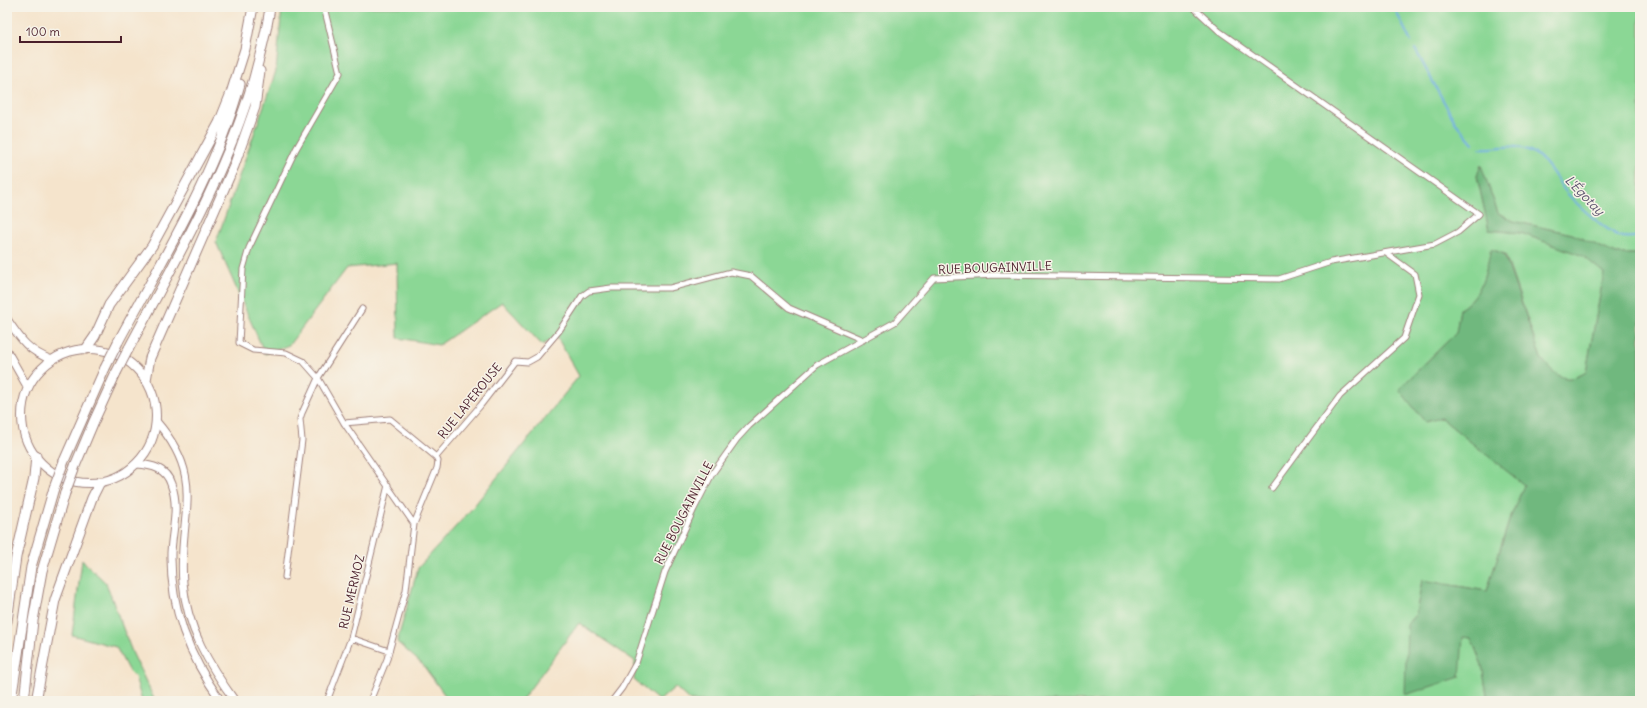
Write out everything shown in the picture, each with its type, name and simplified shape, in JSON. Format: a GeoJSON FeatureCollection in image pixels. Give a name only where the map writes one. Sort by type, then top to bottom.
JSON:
{"type":"FeatureCollection","features":[{"type":"Feature","properties":{"kind":"highway"},"geometry":{"type":"LineString","coordinates":[[86,349],[95,336],[109,305],[152,246],[219,123],[232,92],[245,49],[253,7]]}},
{"type":"Feature","properties":{"kind":"highway"},"geometry":{"type":"LineString","coordinates":[[11,701],[31,567],[54,488],[64,461],[105,368],[188,212],[214,158],[236,100],[251,44],[257,7]]}},
{"type":"Feature","properties":{"kind":"highway"},"geometry":{"type":"LineString","coordinates":[[146,380],[150,358],[210,223],[245,136],[255,106],[270,7]]}},
{"type":"Feature","properties":{"kind":"highway"},"geometry":{"type":"LineString","coordinates":[[24,701],[33,621],[42,571],[75,466],[116,373],[199,218],[225,161],[246,103],[267,32]]}},
{"type":"Feature","properties":{"kind":"highway"},"geometry":{"type":"LineString","coordinates":[[7,621],[16,558],[34,478],[36,456]]}},
{"type":"Feature","properties":{"kind":"highway"},"geometry":{"type":"LineString","coordinates":[[36,701],[55,600],[92,498],[100,482]]}},
{"type":"Feature","properties":{"kind":"main road"},"geometry":{"type":"LineString","coordinates":[[7,319],[24,344],[33,352],[52,360]]}},
{"type":"Feature","properties":{"kind":"main road"},"geometry":{"type":"LineString","coordinates":[[86,349],[103,350],[120,356],[134,367],[146,380],[152,393],[156,407],[156,421],[153,437],[147,451],[137,464],[114,479],[100,482],[82,483],[64,478],[49,470],[36,456],[28,444],[22,416],[28,388],[42,368],[52,360],[68,352],[86,349]]}},
{"type":"Feature","properties":{"kind":"main road"},"geometry":{"type":"LineString","coordinates":[[7,351],[28,388]]}},
{"type":"Feature","properties":{"kind":"main road"},"geometry":{"type":"LineString","coordinates":[[156,421],[174,443],[186,476],[188,507],[182,567],[188,611],[203,651],[235,701]]}},
{"type":"Feature","properties":{"kind":"main road"},"geometry":{"type":"LineString","coordinates":[[137,464],[158,468],[166,474],[172,484],[176,504],[171,572],[177,611],[185,638],[195,660],[221,701]]}},
{"type":"Feature","properties":{"kind":"street"},"geometry":{"type":"LineString","coordinates":[[324,7],[340,73],[296,149],[248,248],[243,269],[239,343],[253,350],[286,353],[303,361],[318,378],[344,423],[414,524]]}},
{"type":"Feature","properties":{"kind":"street","name":"RUE BOUGAINVILLE"},"geometry":{"type":"LineString","coordinates":[[612,701],[622,688],[636,663],[665,572],[709,481],[727,453],[749,426],[817,365],[895,322],[934,278],[997,275],[1279,279],[1331,262],[1435,244],[1458,232],[1479,214],[1219,31],[1193,7]]}},
{"type":"Feature","properties":{"kind":"street"},"geometry":{"type":"LineString","coordinates":[[1272,488],[1340,396],[1404,338],[1420,294],[1415,274],[1386,253]]}},
{"type":"Feature","properties":{"kind":"street","name":"RUE LAPEROUSE"},"geometry":{"type":"LineString","coordinates":[[436,458],[480,406],[515,361],[528,362],[537,357],[559,331],[582,296],[589,291],[611,288],[670,288],[732,272],[742,274],[757,281],[789,308],[863,340]]}},
{"type":"Feature","properties":{"kind":"street"},"geometry":{"type":"LineString","coordinates":[[285,578],[302,440],[300,419],[318,378],[362,309]]}},
{"type":"Feature","properties":{"kind":"street"},"geometry":{"type":"LineString","coordinates":[[344,423],[390,418],[438,461],[437,468],[414,524],[406,590],[389,651],[370,701]]}},
{"type":"Feature","properties":{"kind":"street","name":"RUE MERMOZ"},"geometry":{"type":"LineString","coordinates":[[327,701],[351,638],[388,485]]}},
{"type":"Feature","properties":{"kind":"street"},"geometry":{"type":"LineString","coordinates":[[351,638],[389,651]]}},
{"type":"Feature","properties":{"kind":"green space"},"geometry":{"type":"Polygon","coordinates":[[[282,7],[1640,7],[1640,254],[1616,254],[1572,234],[1513,221],[1498,213],[1481,166],[1477,176],[1489,230],[1521,233],[1584,256],[1604,273],[1586,372],[1572,378],[1560,377],[1550,369],[1541,358],[1505,254],[1491,249],[1482,283],[1474,297],[1460,309],[1456,333],[1399,389],[1441,418],[1525,485],[1509,521],[1487,591],[1422,580],[1416,614],[1407,624],[1471,638],[1482,665],[1488,701],[690,701],[675,687],[659,701],[634,680],[635,661],[579,623],[521,701],[449,701],[423,665],[397,642],[418,568],[469,512],[579,376],[557,337],[542,345],[502,302],[439,345],[398,338],[397,263],[347,268],[289,345],[265,354],[216,242],[276,71],[282,7]]]}},
{"type":"Feature","properties":{"kind":"green space"},"geometry":{"type":"Polygon","coordinates":[[[1481,165],[1498,213],[1513,221],[1572,234],[1616,254],[1640,254],[1640,701],[1488,701],[1482,665],[1471,638],[1463,637],[1460,677],[1405,695],[1407,624],[1416,614],[1422,580],[1487,591],[1509,521],[1524,485],[1441,418],[1425,422],[1399,389],[1456,333],[1460,309],[1474,297],[1482,283],[1491,249],[1504,254],[1541,358],[1555,373],[1560,376],[1572,378],[1579,376],[1586,372],[1604,273],[1583,256],[1521,233],[1489,230],[1477,176],[1481,165]]]}},
{"type":"Feature","properties":{"kind":"green space"},"geometry":{"type":"Polygon","coordinates":[[[82,560],[106,583],[132,652],[155,701],[142,701],[135,677],[128,670],[116,647],[72,635],[82,560]]]}},
{"type":"Feature","properties":{"kind":"waterway","name":"L'Égotay"},"geometry":{"type":"LineString","coordinates":[[1394,7],[1411,42]]}},
{"type":"Feature","properties":{"kind":"waterway","name":"L'Égotay"},"geometry":{"type":"LineString","coordinates":[[1415,49],[1455,122],[1473,143]]}},
{"type":"Feature","properties":{"kind":"waterway","name":"L'Égotay"},"geometry":{"type":"LineString","coordinates":[[1480,148],[1510,146],[1522,148],[1534,153],[1544,161],[1568,194],[1599,223],[1622,237],[1640,236]]}}]}
